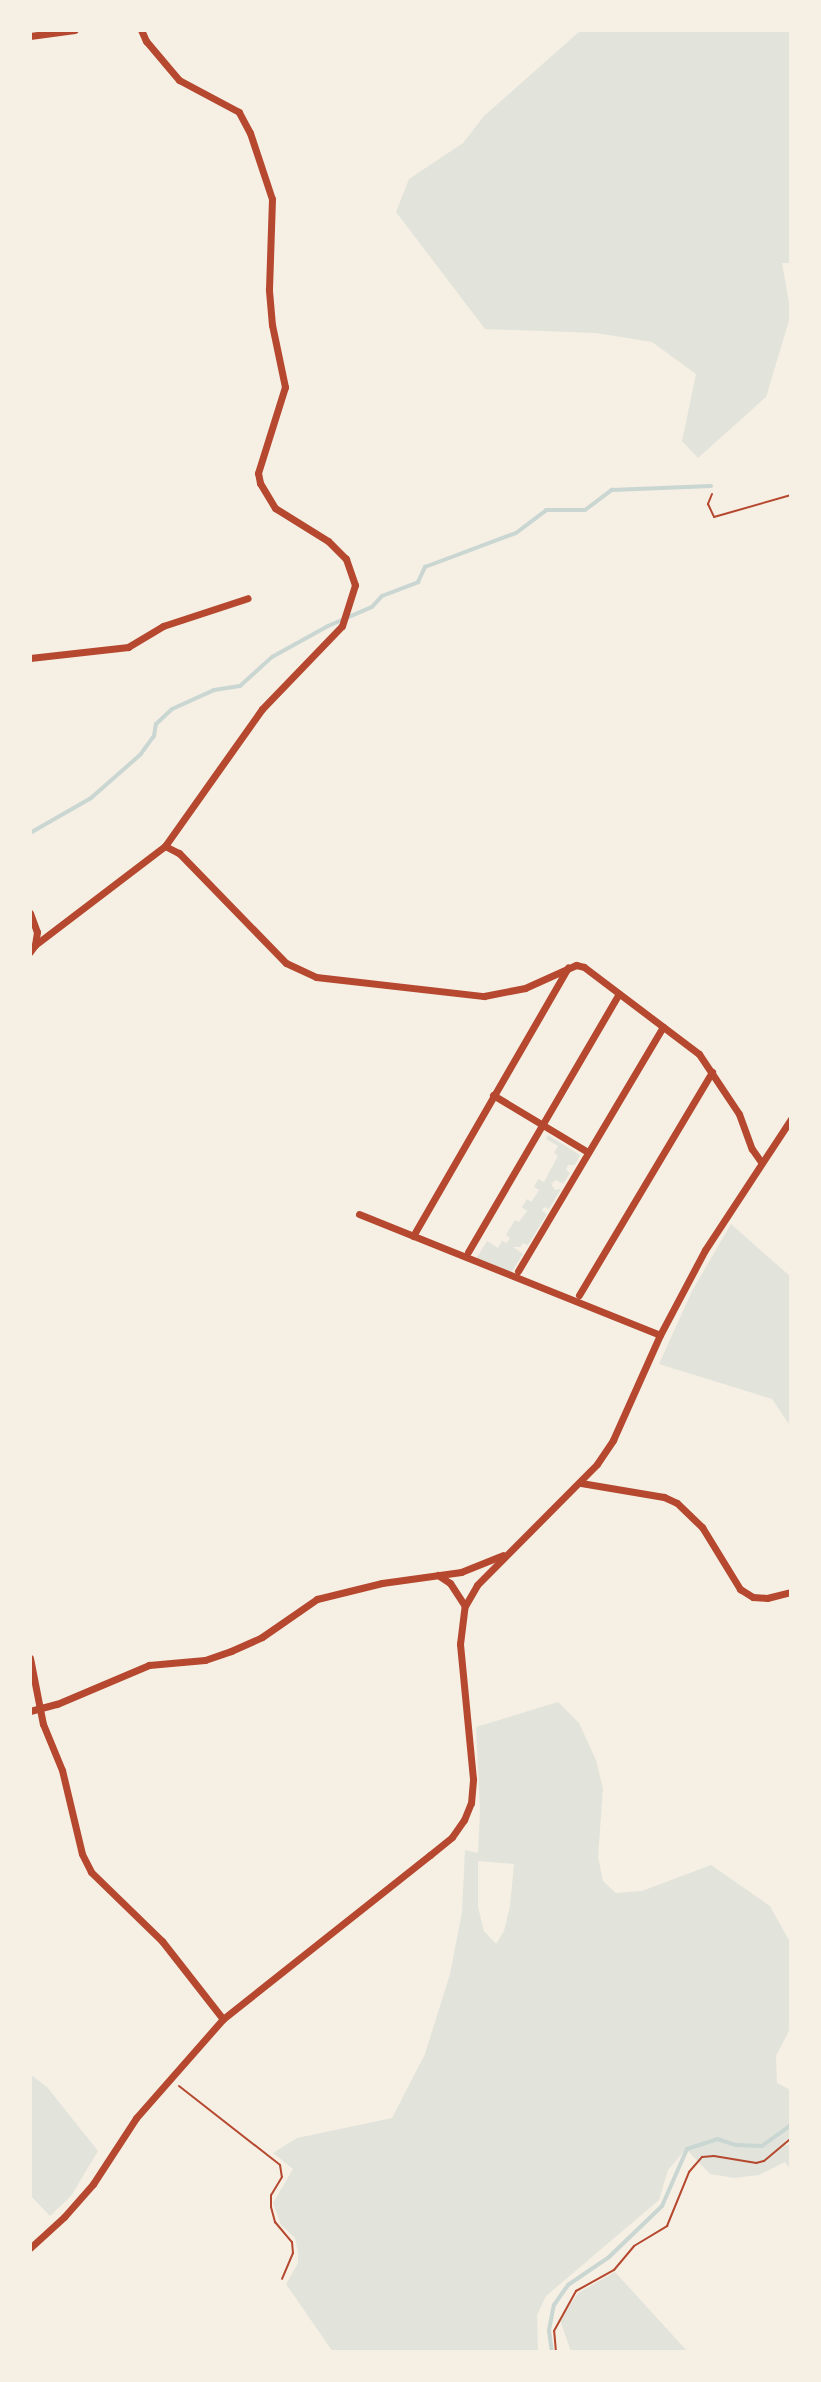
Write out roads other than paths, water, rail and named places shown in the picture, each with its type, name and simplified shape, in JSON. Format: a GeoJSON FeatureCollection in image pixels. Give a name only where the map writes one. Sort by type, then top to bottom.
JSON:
{"type":"FeatureCollection","features":[{"type":"Feature","properties":{"kind":"street"},"geometry":{"type":"LineString","coordinates":[[30,36],[75,30]]}},
{"type":"Feature","properties":{"kind":"street"},"geometry":{"type":"LineString","coordinates":[[33,948],[165,846],[262,709],[342,626],[350,610],[355,585],[346,559],[328,541],[275,508],[265,494],[258,473],[285,387],[272,325],[269,289],[274,215],[268,182],[239,112],[179,80],[146,41],[141,30]]}},
{"type":"Feature","properties":{"kind":"street"},"geometry":{"type":"LineString","coordinates":[[30,658],[128,647],[163,626],[248,598]]}},
{"type":"Feature","properties":{"kind":"street"},"geometry":{"type":"LineString","coordinates":[[165,846],[179,853],[286,963],[316,977],[484,996],[525,988],[568,968],[584,967],[699,1054],[739,1114],[752,1149],[761,1162]]}},
{"type":"Feature","properties":{"kind":"street"},"geometry":{"type":"LineString","coordinates":[[30,913],[37,932],[33,948]]}},
{"type":"Feature","properties":{"kind":"street"},"geometry":{"type":"LineString","coordinates":[[413,1236],[568,968]]}},
{"type":"Feature","properties":{"kind":"street"},"geometry":{"type":"LineString","coordinates":[[468,1252],[619,994]]}},
{"type":"Feature","properties":{"kind":"street"},"geometry":{"type":"LineString","coordinates":[[518,1271],[663,1027]]}},
{"type":"Feature","properties":{"kind":"street"},"geometry":{"type":"LineString","coordinates":[[579,1295],[712,1072]]}},
{"type":"Feature","properties":{"kind":"street"},"geometry":{"type":"LineString","coordinates":[[493,1095],[588,1152]]}},
{"type":"Feature","properties":{"kind":"street"},"geometry":{"type":"LineString","coordinates":[[30,2248],[64,2217],[93,2184],[136,2118],[223,2019],[452,1837],[464,1820],[471,1803],[473,1779],[460,1644],[465,1606],[477,1585],[581,1483],[613,1440],[660,1335],[705,1250],[791,1119]]}},
{"type":"Feature","properties":{"kind":"street"},"geometry":{"type":"LineString","coordinates":[[359,1214],[660,1335]]}},
{"type":"Feature","properties":{"kind":"street"},"geometry":{"type":"LineString","coordinates":[[581,1483],[664,1497],[677,1503],[702,1527],[740,1589],[753,1597],[767,1598],[791,1592]]}},
{"type":"Feature","properties":{"kind":"street"},"geometry":{"type":"LineString","coordinates":[[30,1711],[149,1665],[205,1660],[231,1651],[262,1637],[317,1599],[382,1583],[461,1572],[505,1555]]}},
{"type":"Feature","properties":{"kind":"street"},"geometry":{"type":"LineString","coordinates":[[438,1575],[450,1583],[465,1606]]}},
{"type":"Feature","properties":{"kind":"street"},"geometry":{"type":"LineString","coordinates":[[30,1658],[41,1709],[71,1798],[82,1854],[91,1872],[162,1941],[223,2019]]}},
{"type":"Feature","properties":{"kind":"waterway"},"geometry":{"type":"LineString","coordinates":[[30,833],[91,798],[140,755],[154,736],[156,724],[172,709],[214,690],[240,686],[272,657],[328,626],[372,607],[382,596],[418,582],[425,567],[516,533],[546,510],[585,510],[612,490],[711,486]]}},
{"type":"Feature","properties":{"kind":"waterway"},"geometry":{"type":"LineString","coordinates":[[552,2352],[549,2330],[554,2305],[568,2285],[609,2257],[662,2206],[687,2149],[717,2139],[736,2145],[762,2146],[791,2125]]}}]}
